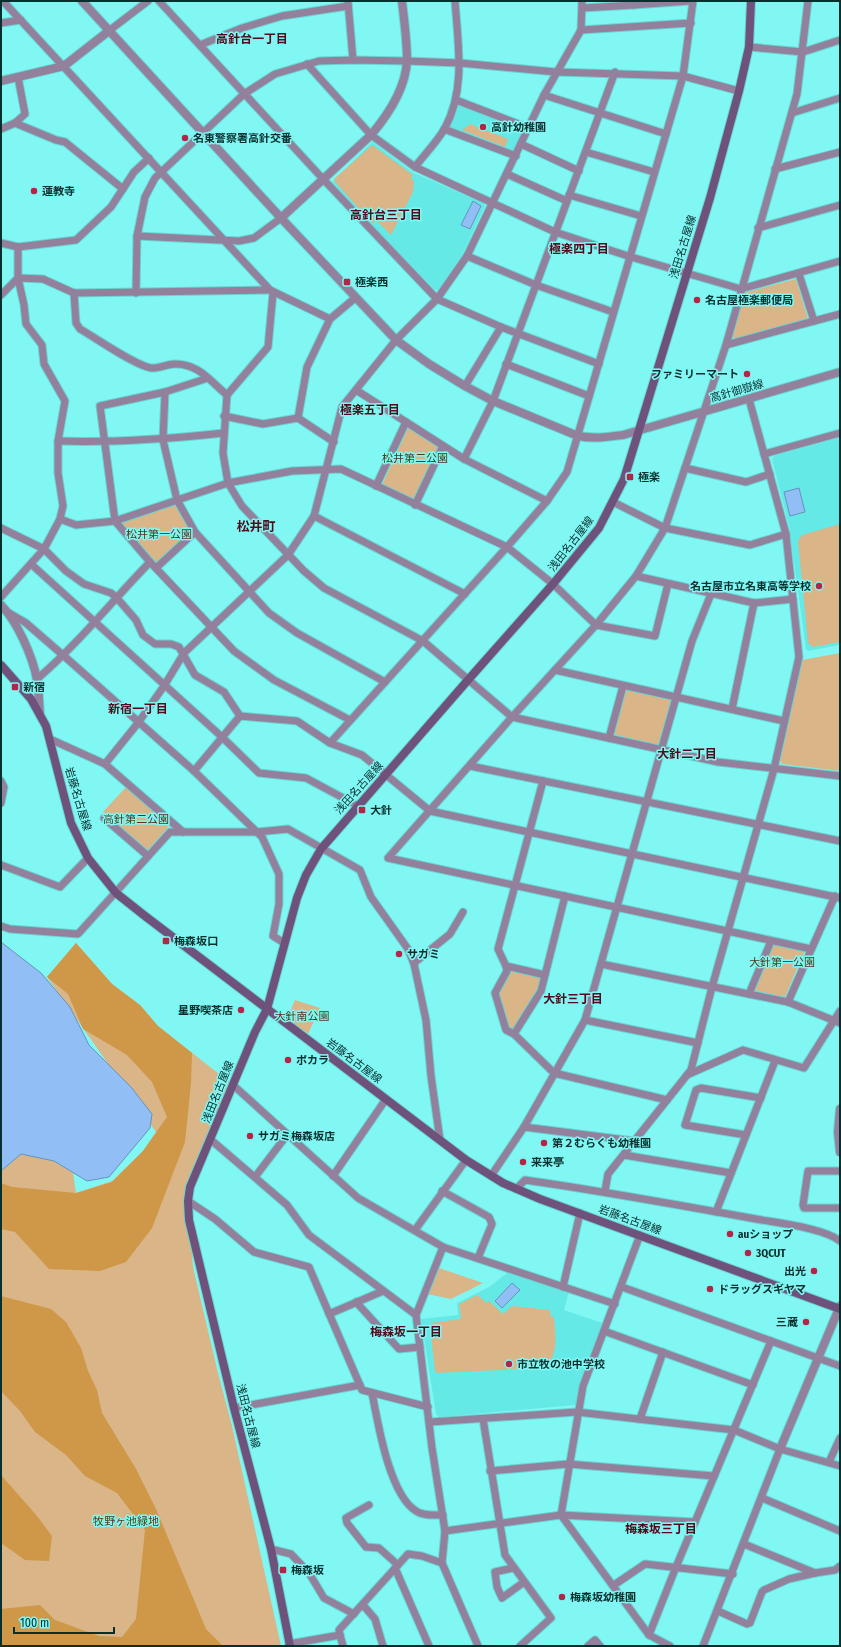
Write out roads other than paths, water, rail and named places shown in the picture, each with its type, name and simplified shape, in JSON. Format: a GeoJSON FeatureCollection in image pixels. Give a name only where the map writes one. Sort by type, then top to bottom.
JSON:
{"type":"FeatureCollection","features":[{"type":"Feature","properties":{"kind":"main road","name":"浅田名古屋線"},"geometry":{"type":"LineString","coordinates":[[290,1645],[271,1549],[234,1408],[189,1220],[188,1201],[192,1183],[267,1009],[299,893],[321,849],[553,584],[600,528],[624,479],[710,198],[739,91],[749,47],[751,1]]}},
{"type":"Feature","properties":{"kind":"main road","name":"岩藤名古屋線"},"geometry":{"type":"LineString","coordinates":[[1,665],[31,699],[40,714],[50,739],[71,823],[88,858],[116,893],[267,1009],[466,1160],[491,1176],[516,1189],[580,1214],[840,1308]]}},
{"type":"Feature","properties":{"kind":"street"},"geometry":{"type":"LineString","coordinates":[[3,1],[272,291],[330,319]]}},
{"type":"Feature","properties":{"kind":"street","name":"高針御嶽線"},"geometry":{"type":"LineString","coordinates":[[82,1],[355,298],[396,340],[429,364],[493,401],[578,436],[593,439],[608,438],[704,412],[840,372]]}},
{"type":"Feature","properties":{"kind":"street"},"geometry":{"type":"LineString","coordinates":[[1,82],[64,66],[148,1]]}},
{"type":"Feature","properties":{"kind":"street"},"geometry":{"type":"LineString","coordinates":[[159,1],[323,179],[437,299],[518,334],[599,364]]}},
{"type":"Feature","properties":{"kind":"street"},"geometry":{"type":"LineString","coordinates":[[137,236],[239,241],[254,238],[281,218],[371,135],[383,121],[398,94],[407,61],[402,1]]}},
{"type":"Feature","properties":{"kind":"street"},"geometry":{"type":"LineString","coordinates":[[415,167],[444,129],[456,100],[460,64],[455,1]]}},
{"type":"Feature","properties":{"kind":"street"},"geometry":{"type":"LineString","coordinates":[[105,764],[138,723],[164,686],[184,653],[250,593],[288,555],[314,516],[342,407],[396,340],[437,299],[467,256],[544,95],[581,30],[583,4],[691,1],[691,23],[683,76],[567,472],[547,501],[507,547],[330,743]]}},
{"type":"Feature","properties":{"kind":"street"},"geometry":{"type":"LineString","coordinates":[[808,1],[798,94],[758,228],[726,345],[665,528],[636,576],[596,625],[512,717],[388,858],[811,950]]}},
{"type":"Feature","properties":{"kind":"street"},"geometry":{"type":"LineString","coordinates":[[200,45],[242,28],[282,16],[348,3],[353,60]]}},
{"type":"Feature","properties":{"kind":"street"},"geometry":{"type":"LineString","coordinates":[[1,23],[21,20]]}},
{"type":"Feature","properties":{"kind":"street"},"geometry":{"type":"LineString","coordinates":[[581,30],[691,23]]}},
{"type":"Feature","properties":{"kind":"street"},"geometry":{"type":"LineString","coordinates":[[749,47],[803,52],[840,40]]}},
{"type":"Feature","properties":{"kind":"street"},"geometry":{"type":"LineString","coordinates":[[136,293],[137,236],[144,197],[155,178],[244,94],[275,74],[319,61],[407,61],[556,72],[615,72],[683,76],[739,91]]}},
{"type":"Feature","properties":{"kind":"street"},"geometry":{"type":"LineString","coordinates":[[307,64],[371,135],[415,167],[555,232],[631,257],[741,289],[799,274],[840,261]]}},
{"type":"Feature","properties":{"kind":"street"},"geometry":{"type":"LineString","coordinates":[[464,459],[493,401],[615,72]]}},
{"type":"Feature","properties":{"kind":"street"},"geometry":{"type":"LineString","coordinates":[[1,129],[15,123],[25,114],[18,77]]}},
{"type":"Feature","properties":{"kind":"street"},"geometry":{"type":"LineString","coordinates":[[544,95],[666,134]]}},
{"type":"Feature","properties":{"kind":"street"},"geometry":{"type":"LineString","coordinates":[[792,113],[840,98]]}},
{"type":"Feature","properties":{"kind":"street"},"geometry":{"type":"LineString","coordinates":[[456,100],[529,128]]}},
{"type":"Feature","properties":{"kind":"street"},"geometry":{"type":"LineString","coordinates":[[15,123],[56,140],[66,142],[123,189]]}},
{"type":"Feature","properties":{"kind":"street"},"geometry":{"type":"LineString","coordinates":[[444,129],[516,156]]}},
{"type":"Feature","properties":{"kind":"street"},"geometry":{"type":"LineString","coordinates":[[521,144],[579,171]]}},
{"type":"Feature","properties":{"kind":"street"},"geometry":{"type":"LineString","coordinates":[[586,152],[654,172]]}},
{"type":"Feature","properties":{"kind":"street"},"geometry":{"type":"LineString","coordinates":[[775,169],[840,153]]}},
{"type":"Feature","properties":{"kind":"street"},"geometry":{"type":"LineString","coordinates":[[1,243],[18,247],[76,240],[111,207],[134,172],[149,158]]}},
{"type":"Feature","properties":{"kind":"street"},"geometry":{"type":"LineString","coordinates":[[507,174],[568,198],[641,216]]}},
{"type":"Feature","properties":{"kind":"street"},"geometry":{"type":"LineString","coordinates":[[758,228],[840,205]]}},
{"type":"Feature","properties":{"kind":"street"},"geometry":{"type":"LineString","coordinates":[[1,596],[44,549],[60,519],[63,506],[58,473],[58,441],[65,401],[44,364],[42,345],[26,324],[24,305],[18,278],[18,247]]}},
{"type":"Feature","properties":{"kind":"street"},"geometry":{"type":"LineString","coordinates":[[467,256],[536,285],[613,312]]}},
{"type":"Feature","properties":{"kind":"street"},"geometry":{"type":"LineString","coordinates":[[799,274],[814,322]]}},
{"type":"Feature","properties":{"kind":"street"},"geometry":{"type":"LineString","coordinates":[[1,295],[18,278],[43,279],[74,293],[272,291]]}},
{"type":"Feature","properties":{"kind":"street"},"geometry":{"type":"LineString","coordinates":[[272,291],[268,347],[226,395],[223,453],[228,483],[242,506],[304,571],[324,588],[423,641],[512,717],[718,762],[840,776]]}},
{"type":"Feature","properties":{"kind":"street"},"geometry":{"type":"LineString","coordinates":[[74,293],[76,323],[80,329],[126,357],[151,368],[174,364],[189,365],[200,370],[226,395]]}},
{"type":"Feature","properties":{"kind":"street"},"geometry":{"type":"LineString","coordinates":[[298,418],[308,367],[330,319],[355,298]]}},
{"type":"Feature","properties":{"kind":"street"},"geometry":{"type":"LineString","coordinates":[[726,345],[840,314]]}},
{"type":"Feature","properties":{"kind":"street"},"geometry":{"type":"LineString","coordinates":[[465,386],[501,327]]}},
{"type":"Feature","properties":{"kind":"street"},"geometry":{"type":"LineString","coordinates":[[506,364],[589,396]]}},
{"type":"Feature","properties":{"kind":"street"},"geometry":{"type":"LineString","coordinates":[[208,378],[165,392],[100,406],[115,521],[150,562],[234,651],[274,680],[350,720]]}},
{"type":"Feature","properties":{"kind":"street"},"geometry":{"type":"LineString","coordinates":[[356,390],[464,459],[547,501]]}},
{"type":"Feature","properties":{"kind":"street"},"geometry":{"type":"LineString","coordinates":[[165,392],[163,440],[177,500],[195,532],[269,613],[297,633],[386,682]]}},
{"type":"Feature","properties":{"kind":"street"},"geometry":{"type":"LineString","coordinates":[[605,1191],[608,1174],[691,1070],[712,987],[729,932],[774,769],[799,657],[786,534],[749,399]]}},
{"type":"Feature","properties":{"kind":"street"},"geometry":{"type":"LineString","coordinates":[[224,416],[263,424],[298,418],[334,442]]}},
{"type":"Feature","properties":{"kind":"street"},"geometry":{"type":"LineString","coordinates":[[376,486],[406,422]]}},
{"type":"Feature","properties":{"kind":"street"},"geometry":{"type":"LineString","coordinates":[[58,441],[104,443],[163,440],[224,433]]}},
{"type":"Feature","properties":{"kind":"street"},"geometry":{"type":"LineString","coordinates":[[764,454],[840,433]]}},
{"type":"Feature","properties":{"kind":"street"},"geometry":{"type":"LineString","coordinates":[[415,505],[443,446]]}},
{"type":"Feature","properties":{"kind":"street"},"geometry":{"type":"LineString","coordinates":[[685,468],[746,482],[770,474]]}},
{"type":"Feature","properties":{"kind":"street"},"geometry":{"type":"LineString","coordinates":[[60,519],[76,525],[115,521],[228,483],[292,471],[341,469],[507,547],[553,584],[596,625],[655,636],[668,584]]}},
{"type":"Feature","properties":{"kind":"street"},"geometry":{"type":"LineString","coordinates":[[613,502],[665,528],[750,545],[786,534]]}},
{"type":"Feature","properties":{"kind":"street"},"geometry":{"type":"LineString","coordinates":[[314,516],[465,594]]}},
{"type":"Feature","properties":{"kind":"street"},"geometry":{"type":"LineString","coordinates":[[1,528],[44,549],[66,571],[84,584],[111,593],[136,620],[143,635],[155,644],[172,644],[179,647],[184,653],[190,668],[195,675],[224,692],[240,716]]}},
{"type":"Feature","properties":{"kind":"street"},"geometry":{"type":"LineString","coordinates":[[156,568],[195,532]]}},
{"type":"Feature","properties":{"kind":"street"},"geometry":{"type":"LineString","coordinates":[[37,679],[64,656],[116,597],[150,562]]}},
{"type":"Feature","properties":{"kind":"street"},"geometry":{"type":"LineString","coordinates":[[31,564],[94,623],[222,737],[259,773],[306,778],[358,806]]}},
{"type":"Feature","properties":{"kind":"street"},"geometry":{"type":"LineString","coordinates":[[636,576],[754,603],[793,599]]}},
{"type":"Feature","properties":{"kind":"street"},"geometry":{"type":"LineString","coordinates":[[491,1176],[524,1127],[585,1020],[675,697],[692,641],[711,594]]}},
{"type":"Feature","properties":{"kind":"street"},"geometry":{"type":"LineString","coordinates":[[732,709],[754,603]]}},
{"type":"Feature","properties":{"kind":"street"},"geometry":{"type":"LineString","coordinates":[[1,605],[9,613],[26,623],[194,771],[262,837],[279,874],[279,904],[274,936],[284,943]]}},
{"type":"Feature","properties":{"kind":"street"},"geometry":{"type":"LineString","coordinates":[[9,613],[21,635],[37,679],[40,714]]}},
{"type":"Feature","properties":{"kind":"street"},"geometry":{"type":"LineString","coordinates":[[555,670],[784,721]]}},
{"type":"Feature","properties":{"kind":"street"},"geometry":{"type":"LineString","coordinates":[[610,738],[623,686]]}},
{"type":"Feature","properties":{"kind":"street"},"geometry":{"type":"LineString","coordinates":[[194,771],[240,716]]}},
{"type":"Feature","properties":{"kind":"street"},"geometry":{"type":"LineString","coordinates":[[240,716],[297,720],[330,743],[362,755],[430,811],[837,897],[788,1002]]}},
{"type":"Feature","properties":{"kind":"street"},"geometry":{"type":"LineString","coordinates":[[50,739],[105,764],[183,832]]}},
{"type":"Feature","properties":{"kind":"street"},"geometry":{"type":"LineString","coordinates":[[470,766],[840,841]]}},
{"type":"Feature","properties":{"kind":"street"},"geometry":{"type":"LineString","coordinates":[[1,781],[4,787],[1,803]]}},
{"type":"Feature","properties":{"kind":"street"},"geometry":{"type":"LineString","coordinates":[[543,781],[498,949],[507,971],[495,993],[506,1030],[514,1034],[554,1073],[667,1100]]}},
{"type":"Feature","properties":{"kind":"street"},"geometry":{"type":"LineString","coordinates":[[104,818],[148,856]]}},
{"type":"Feature","properties":{"kind":"street"},"geometry":{"type":"LineString","coordinates":[[1,926],[78,934],[170,832],[257,832],[288,829],[360,870],[371,897],[408,949],[414,963],[426,1020],[431,1076],[440,1140]]}},
{"type":"Feature","properties":{"kind":"street"},"geometry":{"type":"LineString","coordinates":[[1,865],[60,887],[88,858]]}},
{"type":"Feature","properties":{"kind":"street"},"geometry":{"type":"LineString","coordinates":[[514,1034],[541,991],[565,896]]}},
{"type":"Feature","properties":{"kind":"street"},"geometry":{"type":"LineString","coordinates":[[414,963],[450,934],[463,912]]}},
{"type":"Feature","properties":{"kind":"street"},"geometry":{"type":"LineString","coordinates":[[749,994],[771,941]]}},
{"type":"Feature","properties":{"kind":"street"},"geometry":{"type":"LineString","coordinates":[[601,964],[788,1002],[837,1022]]}},
{"type":"Feature","properties":{"kind":"street"},"geometry":{"type":"LineString","coordinates":[[506,966],[545,975]]}},
{"type":"Feature","properties":{"kind":"street"},"geometry":{"type":"LineString","coordinates":[[687,1075],[743,1050],[775,1061],[804,1068],[837,1022],[840,1011]]}},
{"type":"Feature","properties":{"kind":"street"},"geometry":{"type":"LineString","coordinates":[[585,1020],[698,1043]]}},
{"type":"Feature","properties":{"kind":"street"},"geometry":{"type":"LineString","coordinates":[[716,1212],[775,1061]]}},
{"type":"Feature","properties":{"kind":"street"},"geometry":{"type":"LineString","coordinates":[[233,1085],[358,1198],[416,1230],[443,1247],[615,1304]]}},
{"type":"Feature","properties":{"kind":"street"},"geometry":{"type":"LineString","coordinates":[[746,1135],[685,1125],[696,1090],[701,1088],[761,1098]]}},
{"type":"Feature","properties":{"kind":"street"},"geometry":{"type":"LineString","coordinates":[[333,1176],[386,1099]]}},
{"type":"Feature","properties":{"kind":"street"},"geometry":{"type":"LineString","coordinates":[[840,1109],[838,1132],[840,1152]]}},
{"type":"Feature","properties":{"kind":"street"},"geometry":{"type":"LineString","coordinates":[[524,1127],[634,1141]]}},
{"type":"Feature","properties":{"kind":"street"},"geometry":{"type":"LineString","coordinates":[[255,1177],[287,1135]]}},
{"type":"Feature","properties":{"kind":"street"},"geometry":{"type":"LineString","coordinates":[[210,1139],[287,1205],[309,1235],[416,1315]]}},
{"type":"Feature","properties":{"kind":"street"},"geometry":{"type":"LineString","coordinates":[[624,1155],[731,1173]]}},
{"type":"Feature","properties":{"kind":"street"},"geometry":{"type":"LineString","coordinates":[[416,1230],[442,1191],[466,1160]]}},
{"type":"Feature","properties":{"kind":"street"},"geometry":{"type":"LineString","coordinates":[[840,1171],[808,1170],[803,1205],[804,1208],[840,1208]]}},
{"type":"Feature","properties":{"kind":"street"},"geometry":{"type":"LineString","coordinates":[[516,1189],[525,1180],[605,1191],[832,1235],[840,1241]]}},
{"type":"Feature","properties":{"kind":"street"},"geometry":{"type":"LineString","coordinates":[[442,1191],[489,1217],[492,1224],[478,1258]]}},
{"type":"Feature","properties":{"kind":"street"},"geometry":{"type":"LineString","coordinates":[[188,1201],[215,1219],[254,1252],[309,1267],[362,1390],[428,1407]]}},
{"type":"Feature","properties":{"kind":"street"},"geometry":{"type":"LineString","coordinates":[[563,1287],[580,1214]]}},
{"type":"Feature","properties":{"kind":"street"},"geometry":{"type":"LineString","coordinates":[[640,1235],[622,1287],[583,1386],[568,1464],[561,1515],[614,1585],[649,1635],[670,1646]]}},
{"type":"Feature","properties":{"kind":"street"},"geometry":{"type":"LineString","coordinates":[[443,1247],[416,1315],[445,1531],[442,1564],[478,1646]]}},
{"type":"Feature","properties":{"kind":"street"},"geometry":{"type":"LineString","coordinates":[[622,1287],[840,1366]]}},
{"type":"Feature","properties":{"kind":"street"},"geometry":{"type":"LineString","coordinates":[[329,1314],[383,1290]]}},
{"type":"Feature","properties":{"kind":"street"},"geometry":{"type":"LineString","coordinates":[[356,1302],[399,1349],[420,1347]]}},
{"type":"Feature","properties":{"kind":"street"},"geometry":{"type":"LineString","coordinates":[[703,1646],[762,1498],[780,1448],[840,1308]]}},
{"type":"Feature","properties":{"kind":"street"},"geometry":{"type":"LineString","coordinates":[[604,1330],[753,1385]]}},
{"type":"Feature","properties":{"kind":"street"},"geometry":{"type":"LineString","coordinates":[[649,1635],[771,1341]]}},
{"type":"Feature","properties":{"kind":"street"},"geometry":{"type":"LineString","coordinates":[[640,1419],[663,1352]]}},
{"type":"Feature","properties":{"kind":"street"},"geometry":{"type":"LineString","coordinates":[[234,1408],[360,1385]]}},
{"type":"Feature","properties":{"kind":"street"},"geometry":{"type":"LineString","coordinates":[[372,1393],[386,1457],[405,1501],[420,1514],[443,1515]]}},
{"type":"Feature","properties":{"kind":"street"},"geometry":{"type":"LineString","coordinates":[[430,1422],[577,1412],[734,1430],[780,1448],[840,1466]]}},
{"type":"Feature","properties":{"kind":"street"},"geometry":{"type":"LineString","coordinates":[[483,1419],[490,1471],[505,1555],[513,1568],[551,1618],[520,1646]]}},
{"type":"Feature","properties":{"kind":"street"},"geometry":{"type":"LineString","coordinates":[[829,1462],[840,1438]]}},
{"type":"Feature","properties":{"kind":"street"},"geometry":{"type":"LineString","coordinates":[[490,1471],[568,1464],[714,1476]]}},
{"type":"Feature","properties":{"kind":"street"},"geometry":{"type":"LineString","coordinates":[[762,1498],[840,1531]]}},
{"type":"Feature","properties":{"kind":"street"},"geometry":{"type":"LineString","coordinates":[[369,1505],[346,1518],[347,1523],[366,1547],[379,1548],[396,1567],[429,1646]]}},
{"type":"Feature","properties":{"kind":"street"},"geometry":{"type":"LineString","coordinates":[[445,1531],[561,1515],[695,1522]]}},
{"type":"Feature","properties":{"kind":"street"},"geometry":{"type":"LineString","coordinates":[[744,1544],[816,1574]]}},
{"type":"Feature","properties":{"kind":"street"},"geometry":{"type":"LineString","coordinates":[[271,1549],[291,1554],[309,1573],[324,1598],[354,1614]]}},
{"type":"Feature","properties":{"kind":"street"},"geometry":{"type":"LineString","coordinates":[[343,1646],[339,1630],[406,1556],[412,1554],[442,1564]]}},
{"type":"Feature","properties":{"kind":"street"},"geometry":{"type":"LineString","coordinates":[[614,1585],[646,1564],[732,1574]]}},
{"type":"Feature","properties":{"kind":"street"},"geometry":{"type":"LineString","coordinates":[[718,1611],[747,1624],[750,1623],[764,1590],[788,1579],[835,1570],[840,1566]]}},
{"type":"Feature","properties":{"kind":"street"},"geometry":{"type":"LineString","coordinates":[[513,1568],[495,1572],[496,1587],[502,1598],[524,1582]]}},
{"type":"Feature","properties":{"kind":"street"},"geometry":{"type":"LineString","coordinates":[[363,1605],[375,1619],[383,1646]]}},
{"type":"Feature","properties":{"kind":"street"},"geometry":{"type":"LineString","coordinates":[[290,1645],[340,1635]]}},
{"type":"Feature","properties":{"kind":"street"},"geometry":{"type":"LineString","coordinates":[[588,1646],[595,1640],[600,1646]]}},
{"type":"Feature","properties":{"kind":"place","name":"高針幼稚園"},"geometry":{"type":"Point","coordinates":[483,127]}},
{"type":"Feature","properties":{"kind":"place","name":"名東警察署高針交番"},"geometry":{"type":"Point","coordinates":[185,138]}},
{"type":"Feature","properties":{"kind":"place","name":"蓮教寺"},"geometry":{"type":"Point","coordinates":[34,191]}},
{"type":"Feature","properties":{"kind":"place","name":"極楽西"},"geometry":{"type":"Point","coordinates":[347,282]}},
{"type":"Feature","properties":{"kind":"place","name":"名古屋極楽郵便局"},"geometry":{"type":"Point","coordinates":[697,300]}},
{"type":"Feature","properties":{"kind":"place","name":"ファミリーマート"},"geometry":{"type":"Point","coordinates":[747,374]}},
{"type":"Feature","properties":{"kind":"place","name":"極楽"},"geometry":{"type":"Point","coordinates":[630,477]}},
{"type":"Feature","properties":{"kind":"place","name":"名古屋市立名東高等学校"},"geometry":{"type":"Point","coordinates":[819,586]}},
{"type":"Feature","properties":{"kind":"place","name":"新宿"},"geometry":{"type":"Point","coordinates":[15,687]}},
{"type":"Feature","properties":{"kind":"place","name":"大針"},"geometry":{"type":"Point","coordinates":[362,810]}},
{"type":"Feature","properties":{"kind":"place","name":"梅森坂口"},"geometry":{"type":"Point","coordinates":[166,941]}},
{"type":"Feature","properties":{"kind":"place","name":"サガミ"},"geometry":{"type":"Point","coordinates":[399,954]}},
{"type":"Feature","properties":{"kind":"place","name":"星野喫茶店"},"geometry":{"type":"Point","coordinates":[241,1010]}},
{"type":"Feature","properties":{"kind":"place","name":"ポカラ"},"geometry":{"type":"Point","coordinates":[288,1060]}},
{"type":"Feature","properties":{"kind":"place","name":"サガミ梅森坂店"},"geometry":{"type":"Point","coordinates":[250,1136]}},
{"type":"Feature","properties":{"kind":"place","name":"第２むらくも幼稚園"},"geometry":{"type":"Point","coordinates":[544,1143]}},
{"type":"Feature","properties":{"kind":"place","name":"来来亭"},"geometry":{"type":"Point","coordinates":[523,1162]}},
{"type":"Feature","properties":{"kind":"place","name":"auショップ"},"geometry":{"type":"Point","coordinates":[730,1234]}},
{"type":"Feature","properties":{"kind":"place","name":"3QCUT"},"geometry":{"type":"Point","coordinates":[748,1253]}},
{"type":"Feature","properties":{"kind":"place","name":"出光"},"geometry":{"type":"Point","coordinates":[814,1271]}},
{"type":"Feature","properties":{"kind":"place","name":"ドラッグスギヤマ"},"geometry":{"type":"Point","coordinates":[710,1289]}},
{"type":"Feature","properties":{"kind":"place","name":"三蔵"},"geometry":{"type":"Point","coordinates":[806,1322]}},
{"type":"Feature","properties":{"kind":"place","name":"市立牧の池中学校"},"geometry":{"type":"Point","coordinates":[509,1364]}},
{"type":"Feature","properties":{"kind":"place","name":"梅森坂"},"geometry":{"type":"Point","coordinates":[283,1570]}},
{"type":"Feature","properties":{"kind":"place","name":"梅森坂幼稚園"},"geometry":{"type":"Point","coordinates":[562,1597]}},
{"type":"Feature","properties":{"kind":"district","name":"高針台一丁目"},"geometry":{"type":"Point","coordinates":[252,39]}},
{"type":"Feature","properties":{"kind":"district","name":"高針台三丁目"},"geometry":{"type":"Point","coordinates":[386,215]}},
{"type":"Feature","properties":{"kind":"district","name":"極楽四丁目"},"geometry":{"type":"Point","coordinates":[579,249]}},
{"type":"Feature","properties":{"kind":"district","name":"極楽五丁目"},"geometry":{"type":"Point","coordinates":[370,410]}},
{"type":"Feature","properties":{"kind":"district","name":"松井町"},"geometry":{"type":"Point","coordinates":[256,526]}},
{"type":"Feature","properties":{"kind":"district","name":"新宿一丁目"},"geometry":{"type":"Point","coordinates":[138,709]}},
{"type":"Feature","properties":{"kind":"district","name":"大針二丁目"},"geometry":{"type":"Point","coordinates":[687,754]}},
{"type":"Feature","properties":{"kind":"district","name":"大針三丁目"},"geometry":{"type":"Point","coordinates":[573,999]}},
{"type":"Feature","properties":{"kind":"district","name":"梅森坂一丁目"},"geometry":{"type":"Point","coordinates":[406,1332]}},
{"type":"Feature","properties":{"kind":"district","name":"梅森坂三丁目"},"geometry":{"type":"Point","coordinates":[661,1529]}},
{"type":"Feature","properties":{"kind":"park label","name":"松井第二公園"},"geometry":{"type":"Point","coordinates":[415,458]}},
{"type":"Feature","properties":{"kind":"park label","name":"松井第一公園"},"geometry":{"type":"Point","coordinates":[159,534]}},
{"type":"Feature","properties":{"kind":"park label","name":"高針第二公園"},"geometry":{"type":"Point","coordinates":[136,819]}},
{"type":"Feature","properties":{"kind":"park label","name":"大針第一公園"},"geometry":{"type":"Point","coordinates":[782,962]}},
{"type":"Feature","properties":{"kind":"park label","name":"大針南公園"},"geometry":{"type":"Point","coordinates":[302,1016]}},
{"type":"Feature","properties":{"kind":"park label","name":"牧野ヶ池緑地"},"geometry":{"type":"Point","coordinates":[126,1521]}}]}
